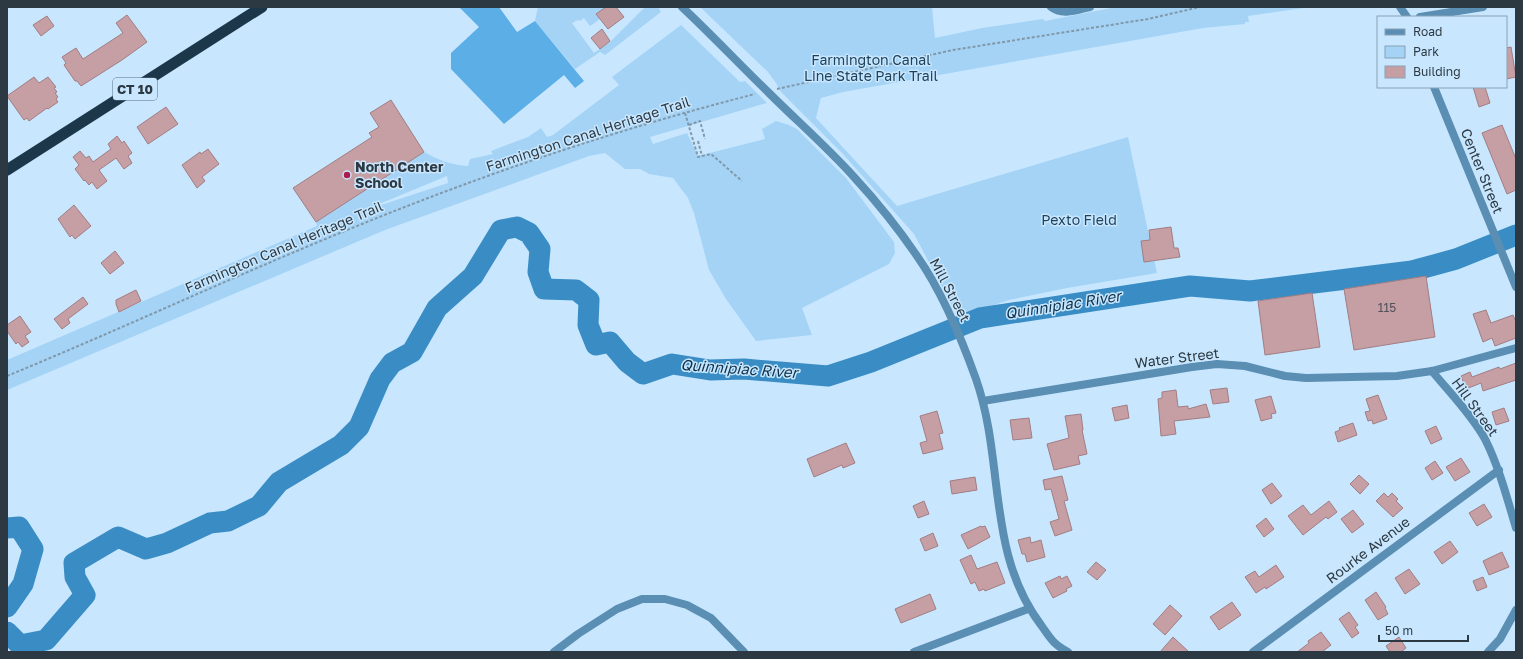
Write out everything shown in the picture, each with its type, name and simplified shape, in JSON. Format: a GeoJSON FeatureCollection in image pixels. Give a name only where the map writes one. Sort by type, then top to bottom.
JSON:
{"type":"FeatureCollection","features":[{"type":"Feature","properties":{"kind":"highway","name":"CT 10"},"geometry":{"type":"LineString","coordinates":[[7,170],[262,7]]}},
{"type":"Feature","properties":{"kind":"street","name":"Mill Street"},"geometry":{"type":"LineString","coordinates":[[682,7],[853,176],[888,217],[918,257],[953,321],[983,401],[992,444],[1001,527],[1009,561],[1019,590],[1028,609],[1056,645],[1068,652]]}},
{"type":"Feature","properties":{"kind":"street"},"geometry":{"type":"LineString","coordinates":[[1054,9],[1064,12],[1090,7]]}},
{"type":"Feature","properties":{"kind":"street"},"geometry":{"type":"LineString","coordinates":[[1400,7],[1406,16]]}},
{"type":"Feature","properties":{"kind":"street"},"geometry":{"type":"LineString","coordinates":[[1426,16],[1483,7]]}},
{"type":"Feature","properties":{"kind":"street","name":"Center Street"},"geometry":{"type":"LineString","coordinates":[[1434,88],[1516,287]]}},
{"type":"Feature","properties":{"kind":"street","name":"Water Street"},"geometry":{"type":"LineString","coordinates":[[983,401],[1217,364],[1245,366],[1285,376],[1306,378],[1397,376],[1432,371],[1516,348]]}},
{"type":"Feature","properties":{"kind":"street","name":"Hill Street"},"geometry":{"type":"LineString","coordinates":[[1432,371],[1466,411],[1484,438],[1499,470],[1516,528]]}},
{"type":"Feature","properties":{"kind":"street","name":"Rourke Avenue"},"geometry":{"type":"LineString","coordinates":[[1252,652],[1499,470]]}},
{"type":"Feature","properties":{"kind":"street"},"geometry":{"type":"LineString","coordinates":[[554,652],[578,634],[617,609],[642,599],[665,599],[687,605],[711,618],[744,652]]}},
{"type":"Feature","properties":{"kind":"street"},"geometry":{"type":"LineString","coordinates":[[914,652],[1028,609]]}},
{"type":"Feature","properties":{"kind":"street"},"geometry":{"type":"LineString","coordinates":[[1488,652],[1500,639],[1516,610]]}},
{"type":"Feature","properties":{"kind":"path"},"geometry":{"type":"LineString","coordinates":[[778,88],[953,50],[1148,19],[1200,7]]}},
{"type":"Feature","properties":{"kind":"path","name":"Farmington Canal Heritage Trail"},"geometry":{"type":"LineString","coordinates":[[7,376],[258,267],[421,201],[546,156],[626,130],[758,94]]}},
{"type":"Feature","properties":{"kind":"path"},"geometry":{"type":"LineString","coordinates":[[685,113],[698,156],[711,154],[742,181]]}},
{"type":"Feature","properties":{"kind":"path"},"geometry":{"type":"LineString","coordinates":[[689,125],[700,121],[705,139]]}},
{"type":"Feature","properties":{"kind":"path"},"geometry":{"type":"LineString","coordinates":[[698,141],[702,156]]}},
{"type":"Feature","properties":{"kind":"green space"},"geometry":{"type":"Polygon","coordinates":[[[538,7],[606,7],[597,14],[600,19],[590,26],[584,18],[580,21],[578,20],[572,23],[594,53],[611,41],[645,7],[658,7],[661,12],[605,55],[600,52],[575,69],[535,21],[538,7]]]}},
{"type":"Feature","properties":{"kind":"green space"},"geometry":{"type":"Polygon","coordinates":[[[700,7],[932,7],[935,38],[982,28],[1043,19],[1045,21],[1116,7],[1311,7],[1248,16],[1249,22],[1245,22],[1245,24],[1203,28],[843,92],[821,98],[816,118],[897,206],[1128,137],[1157,273],[1067,288],[1009,300],[958,317],[914,234],[842,153],[781,92],[768,72],[700,7]]]}},
{"type":"Feature","properties":{"kind":"green space"},"geometry":{"type":"Polygon","coordinates":[[[681,25],[740,82],[745,81],[767,103],[650,137],[653,144],[687,133],[698,156],[765,139],[762,129],[776,121],[797,129],[846,178],[894,242],[895,253],[889,264],[802,308],[812,335],[756,341],[726,299],[709,270],[694,213],[688,198],[673,178],[649,174],[640,169],[625,169],[605,153],[589,156],[385,230],[7,390],[7,360],[317,226],[316,222],[424,152],[445,162],[468,166],[470,159],[493,154],[491,151],[528,137],[541,128],[547,137],[553,135],[619,85],[612,77],[681,25]],[[447,176],[372,208],[448,183],[447,176]]]}},
{"type":"Feature","properties":{"kind":"shaded area"},"geometry":{"type":"Polygon","coordinates":[[[459,7],[499,7],[517,32],[535,21],[584,81],[575,88],[564,75],[504,124],[451,69],[451,53],[479,27],[459,7]]]}},
{"type":"Feature","properties":{"kind":"shaded area"},"geometry":{"type":"Polygon","coordinates":[[[1516,227],[1516,245],[1513,246],[1505,230],[1516,227]]]}},
{"type":"Feature","properties":{"kind":"building"},"geometry":{"type":"Polygon","coordinates":[[[606,7],[616,7],[624,17],[608,29],[596,14],[606,7]]]}},
{"type":"Feature","properties":{"kind":"building"},"geometry":{"type":"Polygon","coordinates":[[[127,15],[147,42],[81,86],[77,81],[75,81],[64,65],[66,63],[62,57],[76,48],[83,59],[123,33],[116,23],[127,15]]]}},
{"type":"Feature","properties":{"kind":"building"},"geometry":{"type":"Polygon","coordinates":[[[47,16],[54,26],[41,36],[33,25],[47,16]]]}},
{"type":"Feature","properties":{"kind":"building"},"geometry":{"type":"Polygon","coordinates":[[[602,29],[610,41],[600,49],[591,38],[602,29]]]}},
{"type":"Feature","properties":{"kind":"building"},"geometry":{"type":"Polygon","coordinates":[[[1511,47],[1516,77],[1507,79],[1507,48],[1511,47]]]}},
{"type":"Feature","properties":{"kind":"building"},"geometry":{"type":"Polygon","coordinates":[[[34,77],[39,83],[48,77],[56,87],[54,88],[57,92],[55,93],[58,97],[56,99],[58,102],[29,121],[27,118],[24,120],[7,96],[34,77]]]}},
{"type":"Feature","properties":{"kind":"building"},"geometry":{"type":"Polygon","coordinates":[[[1473,88],[1485,88],[1490,103],[1479,107],[1473,88]]]}},
{"type":"Feature","properties":{"kind":"building"},"geometry":{"type":"Polygon","coordinates":[[[391,100],[424,152],[316,222],[293,188],[372,137],[369,133],[379,127],[370,113],[391,100]]]}},
{"type":"Feature","properties":{"kind":"building"},"geometry":{"type":"Polygon","coordinates":[[[166,107],[178,124],[148,144],[137,127],[166,107]]]}},
{"type":"Feature","properties":{"kind":"building"},"geometry":{"type":"Polygon","coordinates":[[[1502,125],[1516,159],[1516,190],[1507,194],[1482,133],[1502,125]]]}},
{"type":"Feature","properties":{"kind":"building"},"geometry":{"type":"Polygon","coordinates":[[[117,136],[122,143],[124,141],[132,153],[128,156],[132,163],[124,169],[116,158],[99,170],[107,181],[97,189],[92,182],[89,185],[85,180],[84,181],[75,169],[79,165],[73,157],[80,151],[86,158],[89,156],[93,162],[111,149],[108,144],[117,136]]]}},
{"type":"Feature","properties":{"kind":"building"},"geometry":{"type":"Polygon","coordinates":[[[208,149],[219,164],[202,177],[205,181],[197,188],[182,165],[200,152],[201,154],[208,149]]]}},
{"type":"Feature","properties":{"kind":"building"},"geometry":{"type":"Polygon","coordinates":[[[74,205],[91,226],[75,239],[72,235],[70,237],[58,219],[74,205]]]}},
{"type":"Feature","properties":{"kind":"building"},"geometry":{"type":"Polygon","coordinates":[[[1171,227],[1174,248],[1178,248],[1180,257],[1144,262],[1141,241],[1150,240],[1149,230],[1171,227]]]}},
{"type":"Feature","properties":{"kind":"building"},"geometry":{"type":"Polygon","coordinates":[[[115,251],[124,263],[110,274],[101,263],[115,251]]]}},
{"type":"Feature","properties":{"kind":"building"},"geometry":{"type":"Polygon","coordinates":[[[1426,276],[1435,337],[1354,350],[1344,289],[1426,276]]]}},
{"type":"Feature","properties":{"kind":"building"},"geometry":{"type":"Polygon","coordinates":[[[136,290],[141,301],[119,312],[116,300],[136,290]]]}},
{"type":"Feature","properties":{"kind":"building"},"geometry":{"type":"Polygon","coordinates":[[[1312,293],[1320,347],[1265,355],[1258,301],[1312,293]]]}},
{"type":"Feature","properties":{"kind":"building"},"geometry":{"type":"Polygon","coordinates":[[[83,297],[88,304],[68,319],[70,323],[62,329],[54,319],[83,297]]]}},
{"type":"Feature","properties":{"kind":"building"},"geometry":{"type":"Polygon","coordinates":[[[1486,310],[1491,323],[1513,315],[1516,322],[1516,338],[1495,346],[1492,338],[1483,342],[1473,314],[1486,310]]]}},
{"type":"Feature","properties":{"kind":"building"},"geometry":{"type":"Polygon","coordinates":[[[20,316],[31,332],[25,336],[29,342],[22,347],[18,342],[16,344],[7,331],[7,325],[20,316]]]}},
{"type":"Feature","properties":{"kind":"building"},"geometry":{"type":"Polygon","coordinates":[[[1516,363],[1516,380],[1483,391],[1481,383],[1466,389],[1461,376],[1470,372],[1472,377],[1499,367],[1500,369],[1516,363]]]}},
{"type":"Feature","properties":{"kind":"building"},"geometry":{"type":"Polygon","coordinates":[[[1227,388],[1229,402],[1213,404],[1210,390],[1227,388]]]}},
{"type":"Feature","properties":{"kind":"building"},"geometry":{"type":"Polygon","coordinates":[[[1176,390],[1178,407],[1188,406],[1188,409],[1206,404],[1210,417],[1174,421],[1176,434],[1161,436],[1158,399],[1162,398],[1162,392],[1176,390]]]}},
{"type":"Feature","properties":{"kind":"building"},"geometry":{"type":"Polygon","coordinates":[[[1378,395],[1387,419],[1373,424],[1372,420],[1368,421],[1365,412],[1370,411],[1366,399],[1378,395]]]}},
{"type":"Feature","properties":{"kind":"building"},"geometry":{"type":"Polygon","coordinates":[[[1271,396],[1276,413],[1271,414],[1272,418],[1261,421],[1255,400],[1271,396]]]}},
{"type":"Feature","properties":{"kind":"building"},"geometry":{"type":"Polygon","coordinates":[[[1127,405],[1129,418],[1115,421],[1112,408],[1127,405]]]}},
{"type":"Feature","properties":{"kind":"building"},"geometry":{"type":"Polygon","coordinates":[[[1504,408],[1509,421],[1496,425],[1492,412],[1504,408]]]}},
{"type":"Feature","properties":{"kind":"building"},"geometry":{"type":"Polygon","coordinates":[[[937,411],[943,433],[939,434],[943,449],[923,454],[920,443],[927,441],[920,416],[937,411]]]}},
{"type":"Feature","properties":{"kind":"building"},"geometry":{"type":"Polygon","coordinates":[[[1081,414],[1082,430],[1087,454],[1078,456],[1080,464],[1054,470],[1047,444],[1069,438],[1065,416],[1081,414]]]}},
{"type":"Feature","properties":{"kind":"building"},"geometry":{"type":"Polygon","coordinates":[[[1029,418],[1032,438],[1013,440],[1010,420],[1029,418]]]}},
{"type":"Feature","properties":{"kind":"building"},"geometry":{"type":"Polygon","coordinates":[[[1353,423],[1357,435],[1338,442],[1335,432],[1340,430],[1339,428],[1353,423]]]}},
{"type":"Feature","properties":{"kind":"building"},"geometry":{"type":"Polygon","coordinates":[[[1436,426],[1442,439],[1431,444],[1425,431],[1436,426]]]}},
{"type":"Feature","properties":{"kind":"building"},"geometry":{"type":"Polygon","coordinates":[[[846,443],[855,463],[843,468],[842,465],[814,477],[807,459],[846,443]]]}},
{"type":"Feature","properties":{"kind":"building"},"geometry":{"type":"Polygon","coordinates":[[[1461,458],[1470,472],[1455,481],[1446,467],[1461,458]]]}},
{"type":"Feature","properties":{"kind":"building"},"geometry":{"type":"Polygon","coordinates":[[[1435,461],[1443,473],[1432,480],[1425,468],[1435,461]]]}},
{"type":"Feature","properties":{"kind":"building"},"geometry":{"type":"Polygon","coordinates":[[[1359,475],[1369,484],[1360,494],[1350,484],[1359,475]]]}},
{"type":"Feature","properties":{"kind":"building"},"geometry":{"type":"Polygon","coordinates":[[[1062,476],[1068,500],[1064,501],[1072,530],[1055,536],[1050,522],[1059,519],[1051,489],[1045,490],[1043,480],[1062,476]]]}},
{"type":"Feature","properties":{"kind":"building"},"geometry":{"type":"Polygon","coordinates":[[[975,477],[977,490],[952,494],[950,481],[975,477]]]}},
{"type":"Feature","properties":{"kind":"building"},"geometry":{"type":"Polygon","coordinates":[[[1272,483],[1282,496],[1271,504],[1262,490],[1272,483]]]}},
{"type":"Feature","properties":{"kind":"building"},"geometry":{"type":"Polygon","coordinates":[[[1384,493],[1388,497],[1392,493],[1398,499],[1396,501],[1403,508],[1393,517],[1376,501],[1384,493]]]}},
{"type":"Feature","properties":{"kind":"building"},"geometry":{"type":"Polygon","coordinates":[[[924,501],[929,514],[918,518],[913,506],[924,501]]]}},
{"type":"Feature","properties":{"kind":"building"},"geometry":{"type":"Polygon","coordinates":[[[1329,501],[1337,512],[1328,519],[1326,517],[1303,535],[1288,516],[1303,505],[1311,515],[1329,501]]]}},
{"type":"Feature","properties":{"kind":"building"},"geometry":{"type":"Polygon","coordinates":[[[1484,504],[1492,517],[1477,526],[1469,513],[1484,504]]]}},
{"type":"Feature","properties":{"kind":"building"},"geometry":{"type":"Polygon","coordinates":[[[1353,510],[1364,524],[1352,533],[1341,519],[1353,510]]]}},
{"type":"Feature","properties":{"kind":"building"},"geometry":{"type":"Polygon","coordinates":[[[1266,518],[1274,529],[1264,537],[1256,526],[1266,518]]]}},
{"type":"Feature","properties":{"kind":"building"},"geometry":{"type":"Polygon","coordinates":[[[981,526],[985,526],[990,537],[968,549],[961,535],[981,526]]]}},
{"type":"Feature","properties":{"kind":"building"},"geometry":{"type":"Polygon","coordinates":[[[933,533],[938,546],[925,551],[920,539],[933,533]]]}},
{"type":"Feature","properties":{"kind":"building"},"geometry":{"type":"Polygon","coordinates":[[[1030,537],[1031,543],[1041,540],[1045,557],[1027,562],[1025,554],[1022,554],[1018,540],[1030,537]]]}},
{"type":"Feature","properties":{"kind":"building"},"geometry":{"type":"Polygon","coordinates":[[[1450,541],[1458,552],[1442,564],[1434,552],[1450,541]]]}},
{"type":"Feature","properties":{"kind":"building"},"geometry":{"type":"Polygon","coordinates":[[[1502,552],[1509,567],[1489,575],[1483,561],[1502,552]]]}},
{"type":"Feature","properties":{"kind":"building"},"geometry":{"type":"Polygon","coordinates":[[[971,555],[977,569],[997,562],[1005,583],[985,591],[984,589],[979,591],[975,582],[971,584],[960,560],[971,555]]]}},
{"type":"Feature","properties":{"kind":"building"},"geometry":{"type":"Polygon","coordinates":[[[1096,562],[1106,570],[1097,580],[1087,572],[1096,562]]]}},
{"type":"Feature","properties":{"kind":"building"},"geometry":{"type":"Polygon","coordinates":[[[1276,565],[1284,577],[1266,589],[1265,587],[1256,593],[1245,577],[1255,571],[1259,577],[1276,565]]]}},
{"type":"Feature","properties":{"kind":"building"},"geometry":{"type":"Polygon","coordinates":[[[1409,569],[1420,584],[1405,594],[1395,578],[1409,569]]]}},
{"type":"Feature","properties":{"kind":"building"},"geometry":{"type":"Polygon","coordinates":[[[1060,576],[1061,579],[1067,576],[1072,586],[1066,589],[1067,591],[1053,598],[1045,583],[1060,576]]]}},
{"type":"Feature","properties":{"kind":"building"},"geometry":{"type":"Polygon","coordinates":[[[1483,577],[1487,587],[1477,591],[1473,581],[1483,577]]]}},
{"type":"Feature","properties":{"kind":"building"},"geometry":{"type":"Polygon","coordinates":[[[1376,592],[1386,607],[1385,608],[1388,614],[1378,620],[1365,600],[1376,592]]]}},
{"type":"Feature","properties":{"kind":"building"},"geometry":{"type":"Polygon","coordinates":[[[930,594],[936,609],[901,623],[895,609],[930,594]]]}},
{"type":"Feature","properties":{"kind":"building"},"geometry":{"type":"Polygon","coordinates":[[[1232,602],[1241,615],[1219,630],[1210,617],[1232,602]]]}},
{"type":"Feature","properties":{"kind":"building"},"geometry":{"type":"Polygon","coordinates":[[[1170,605],[1182,616],[1165,635],[1153,624],[1170,605]]]}},
{"type":"Feature","properties":{"kind":"building"},"geometry":{"type":"Polygon","coordinates":[[[1349,612],[1358,625],[1355,627],[1359,633],[1352,638],[1339,619],[1349,612]]]}},
{"type":"Feature","properties":{"kind":"building"},"geometry":{"type":"Polygon","coordinates":[[[1321,632],[1331,645],[1322,652],[1297,652],[1309,643],[1308,641],[1321,632]]]}},
{"type":"Feature","properties":{"kind":"building"},"geometry":{"type":"Polygon","coordinates":[[[1173,637],[1189,652],[1160,652],[1173,637]]]}},
{"type":"Feature","properties":{"kind":"building"},"geometry":{"type":"Polygon","coordinates":[[[1399,637],[1406,648],[1401,652],[1390,652],[1386,646],[1399,637]]]}},
{"type":"Feature","properties":{"kind":"waterway","name":"Quinnipiac River"},"geometry":{"type":"LineString","coordinates":[[7,632],[20,645],[46,640],[85,595],[75,577],[74,563],[118,537],[146,549],[167,543],[210,523],[228,521],[259,506],[279,482],[341,445],[359,427],[380,379],[392,363],[412,352],[437,308],[473,276],[501,230],[517,227],[529,233],[540,249],[538,272],[544,289],[576,290],[589,300],[588,325],[596,345],[610,342],[627,362],[643,374],[672,364],[710,370],[744,369],[828,376],[871,362],[980,318],[1190,286],[1250,291],[1412,271],[1456,259],[1516,235]]}},
{"type":"Feature","properties":{"kind":"waterway","name":"Quinnipiac River"},"geometry":{"type":"LineString","coordinates":[[7,528],[19,527],[33,549],[23,584],[7,607]]}},
{"type":"Feature","properties":{"kind":"place","name":"North Center School"},"geometry":{"type":"Point","coordinates":[347,175]}},
{"type":"Feature","properties":{"kind":"park label","name":"Farmington Canal Line State Park Trail"},"geometry":{"type":"Point","coordinates":[871,68]}},
{"type":"Feature","properties":{"kind":"park label","name":"Pexto Field"},"geometry":{"type":"Point","coordinates":[1079,220]}}]}
